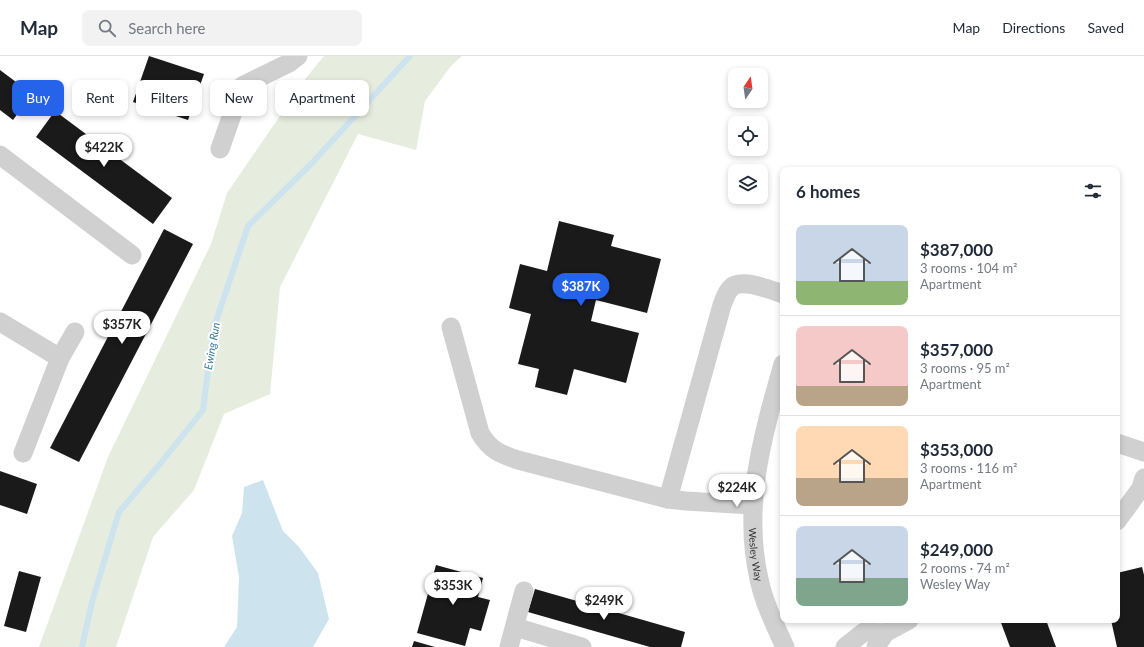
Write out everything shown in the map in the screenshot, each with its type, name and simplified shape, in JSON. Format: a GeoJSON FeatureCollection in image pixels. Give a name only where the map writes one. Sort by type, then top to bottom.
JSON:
{"type":"FeatureCollection","features":[{"type":"Feature","properties":{"kind":"street"},"geometry":{"type":"LineString","coordinates":[[220,149],[242,86],[289,63],[298,56]]}},
{"type":"Feature","properties":{"kind":"street"},"geometry":{"type":"LineString","coordinates":[[0,155],[132,255]]}},
{"type":"Feature","properties":{"kind":"street"},"geometry":{"type":"LineString","coordinates":[[668,498],[726,293],[733,286],[743,284],[780,293]]}},
{"type":"Feature","properties":{"kind":"street"},"geometry":{"type":"LineString","coordinates":[[0,322],[60,358]]}},
{"type":"Feature","properties":{"kind":"street"},"geometry":{"type":"LineString","coordinates":[[451,327],[480,433],[485,442],[494,451],[518,460],[668,498],[686,501],[752,505]]}},
{"type":"Feature","properties":{"kind":"street"},"geometry":{"type":"LineString","coordinates":[[23,453],[60,358],[75,332]]}},
{"type":"Feature","properties":{"kind":"street","name":"Wesley Way"},"geometry":{"type":"LineString","coordinates":[[780,375],[758,460],[752,505],[753,546],[759,580],[767,606],[785,647]]}},
{"type":"Feature","properties":{"kind":"street"},"geometry":{"type":"LineString","coordinates":[[1120,444],[1144,452]]}},
{"type":"Feature","properties":{"kind":"street"},"geometry":{"type":"LineString","coordinates":[[1120,517],[1141,488],[1144,478]]}},
{"type":"Feature","properties":{"kind":"street"},"geometry":{"type":"LineString","coordinates":[[509,647],[524,591]]}},
{"type":"Feature","properties":{"kind":"street"},"geometry":{"type":"LineString","coordinates":[[845,647],[864,632],[881,640],[905,623]]}},
{"type":"Feature","properties":{"kind":"street"},"geometry":{"type":"LineString","coordinates":[[515,627],[582,647]]}},
{"type":"Feature","properties":{"kind":"shaded area"},"geometry":{"type":"Polygon","coordinates":[[[324,56],[462,56],[451,66],[425,101],[416,150],[358,134],[280,287],[270,394],[224,414],[194,490],[153,537],[116,647],[39,647],[108,457],[211,244],[227,193],[280,116],[369,116],[369,80],[305,80],[324,56]]]}},
{"type":"Feature","properties":{"kind":"water"},"geometry":{"type":"Polygon","coordinates":[[[263,480],[283,531],[299,547],[318,573],[329,619],[313,647],[224,647],[237,627],[239,577],[232,536],[242,513],[244,487],[263,480]]]}},
{"type":"Feature","properties":{"kind":"building"},"geometry":{"type":"Polygon","coordinates":[[[149,56],[204,74],[202,80],[141,80],[149,56]]]}},
{"type":"Feature","properties":{"kind":"building"},"geometry":{"type":"Polygon","coordinates":[[[0,70],[13,80],[12,80],[12,116],[16,116],[13,120],[0,110],[0,70]]]}},
{"type":"Feature","properties":{"kind":"building"},"geometry":{"type":"Polygon","coordinates":[[[136,93],[136,103],[133,102],[136,93]]]}},
{"type":"Feature","properties":{"kind":"building"},"geometry":{"type":"Polygon","coordinates":[[[51,116],[62,116],[172,198],[153,224],[36,137],[51,116]]]}},
{"type":"Feature","properties":{"kind":"building"},"geometry":{"type":"Polygon","coordinates":[[[176,116],[189,116],[188,120],[176,116]]]}},
{"type":"Feature","properties":{"kind":"building"},"geometry":{"type":"Polygon","coordinates":[[[559,221],[614,235],[611,246],[661,259],[647,313],[596,300],[591,321],[639,333],[626,383],[574,369],[567,395],[535,387],[539,369],[518,364],[531,314],[509,308],[520,264],[547,271],[559,221]]]}},
{"type":"Feature","properties":{"kind":"building"},"geometry":{"type":"Polygon","coordinates":[[[164,229],[193,244],[79,462],[50,448],[164,229]]]}},
{"type":"Feature","properties":{"kind":"building"},"geometry":{"type":"Polygon","coordinates":[[[0,471],[37,484],[27,514],[0,505],[0,471]]]}},
{"type":"Feature","properties":{"kind":"building"},"geometry":{"type":"Polygon","coordinates":[[[436,565],[483,578],[478,597],[490,600],[481,631],[470,628],[465,646],[417,633],[436,565]]]}},
{"type":"Feature","properties":{"kind":"building"},"geometry":{"type":"Polygon","coordinates":[[[1142,567],[1144,575],[1144,647],[1117,647],[1112,623],[1120,623],[1120,572],[1142,567]]]}},
{"type":"Feature","properties":{"kind":"building"},"geometry":{"type":"Polygon","coordinates":[[[19,571],[41,577],[26,632],[4,626],[19,571]]]}},
{"type":"Feature","properties":{"kind":"building"},"geometry":{"type":"Polygon","coordinates":[[[535,589],[685,632],[681,647],[650,647],[528,612],[535,589]]]}},
{"type":"Feature","properties":{"kind":"building"},"geometry":{"type":"Polygon","coordinates":[[[1001,623],[1047,623],[1056,647],[1010,647],[1001,623]]]}},
{"type":"Feature","properties":{"kind":"building"},"geometry":{"type":"Polygon","coordinates":[[[414,641],[435,647],[412,647],[414,641]]]}},
{"type":"Feature","properties":{"kind":"waterway","name":"Ewing Run"},"geometry":{"type":"LineString","coordinates":[[82,647],[92,602],[119,512],[203,410],[213,330],[248,226],[312,163],[410,56]]}}]}
